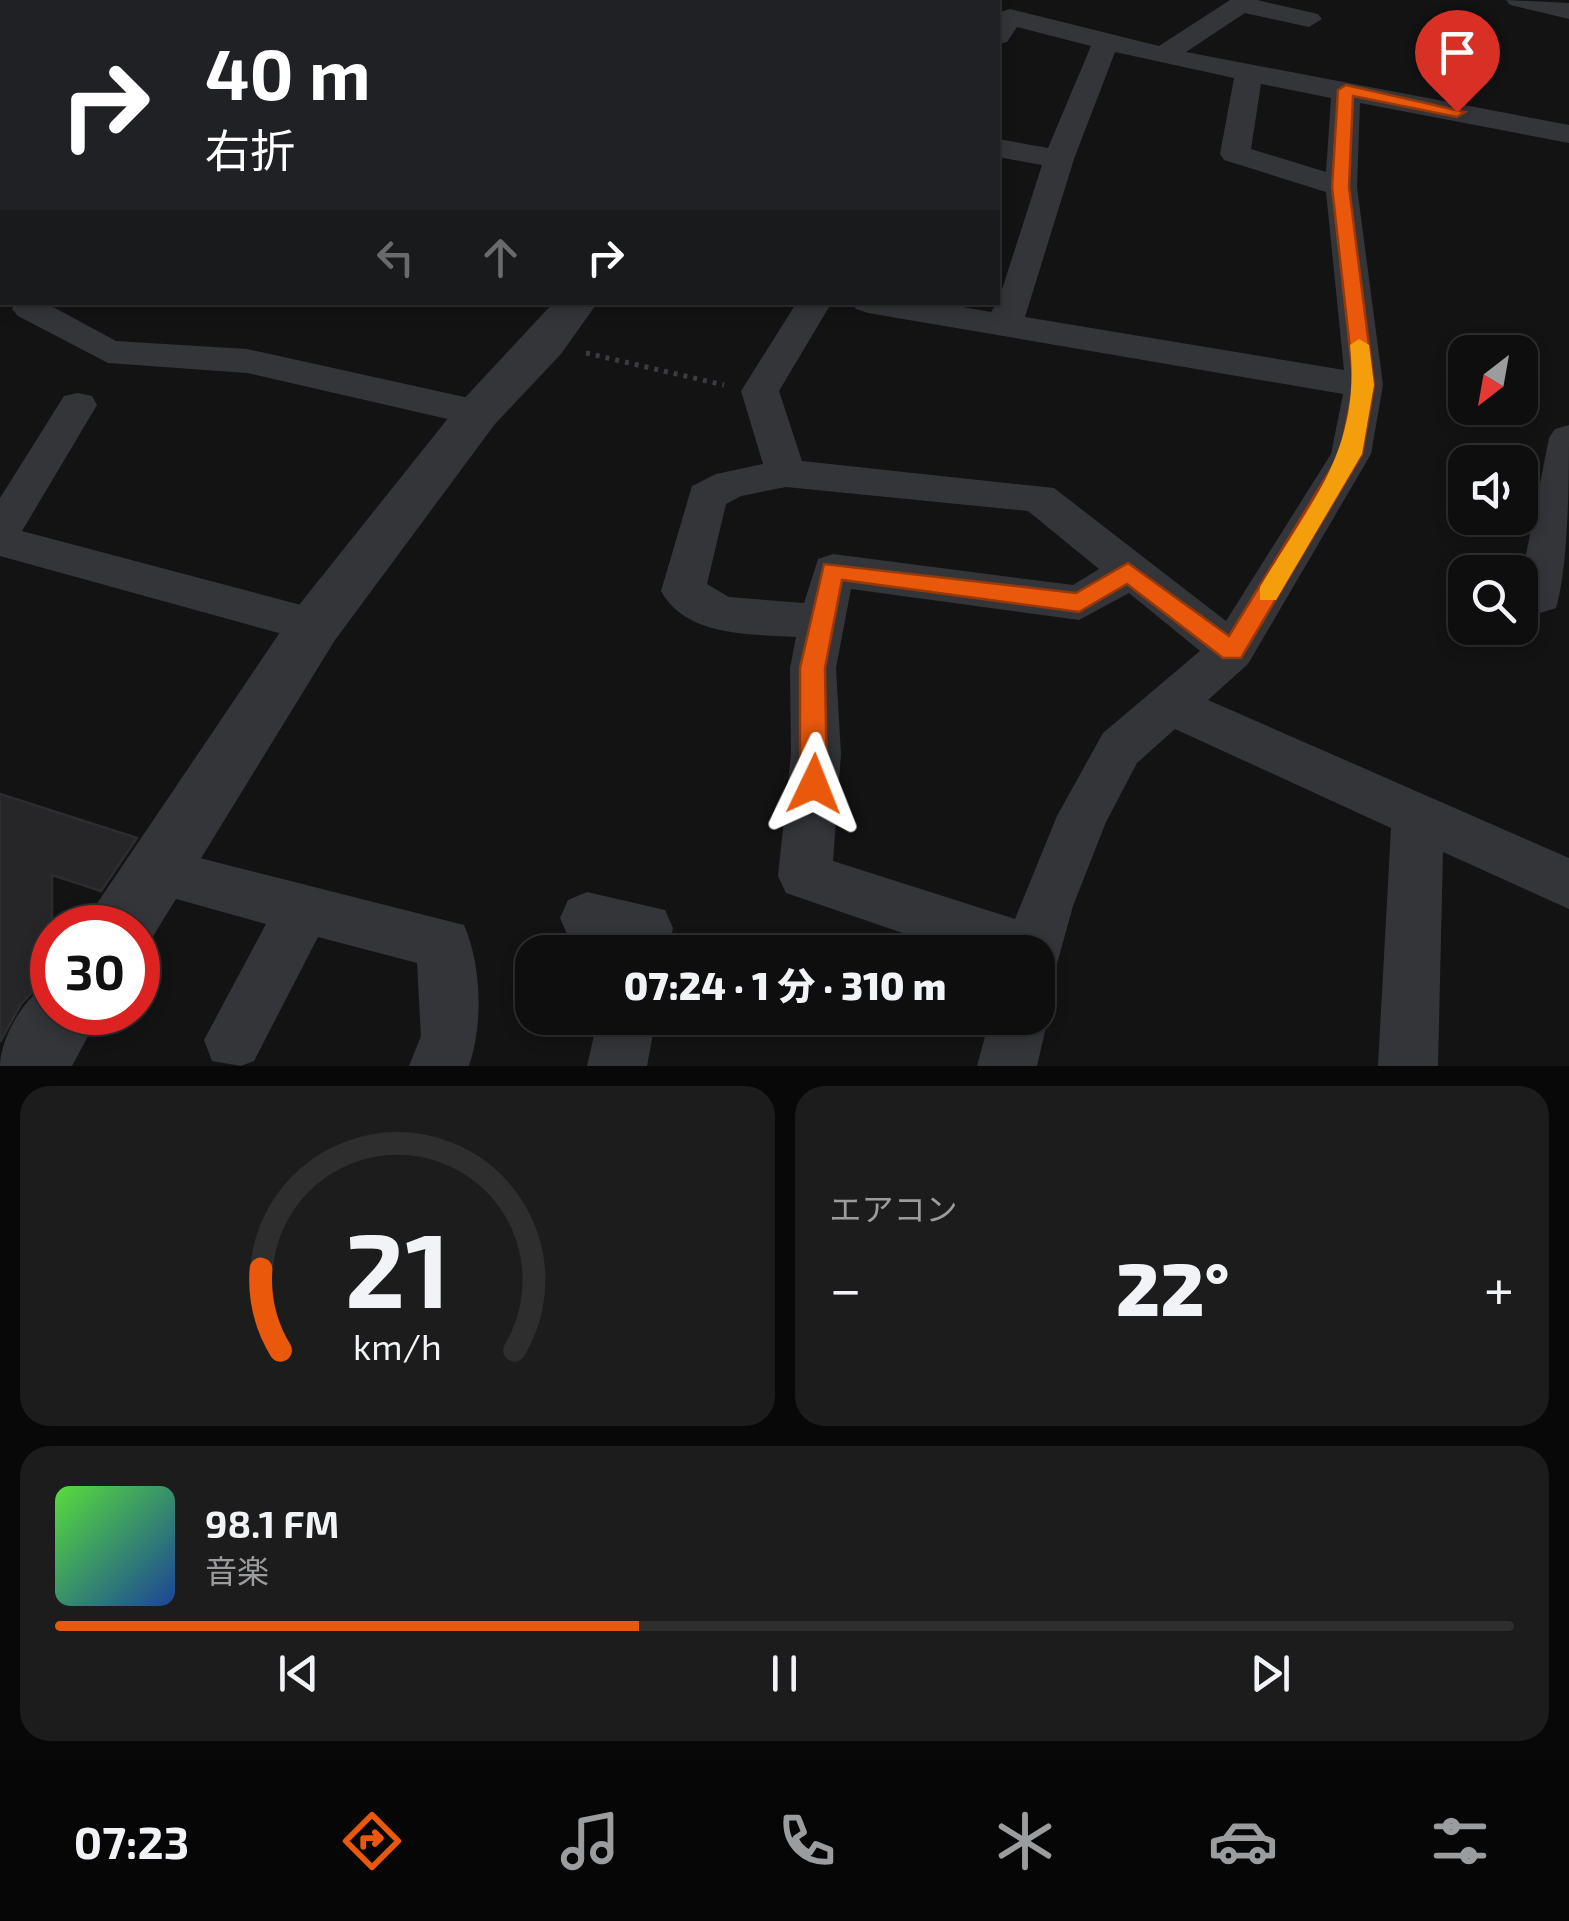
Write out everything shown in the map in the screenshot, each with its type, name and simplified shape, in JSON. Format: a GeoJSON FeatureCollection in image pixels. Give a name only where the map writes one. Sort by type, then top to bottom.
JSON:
{"type":"FeatureCollection","features":[{"type":"Feature","properties":{"kind":"street"},"geometry":{"type":"LineString","coordinates":[[1004,27],[1040,0]]}},
{"type":"Feature","properties":{"kind":"street"},"geometry":{"type":"LineString","coordinates":[[1519,0],[1569,11]]}},
{"type":"Feature","properties":{"kind":"street"},"geometry":{"type":"LineString","coordinates":[[1160,56],[1242,4],[1308,19]]}},
{"type":"Feature","properties":{"kind":"street"},"geometry":{"type":"LineString","coordinates":[[1004,27],[1569,134]]}},
{"type":"Feature","properties":{"kind":"street"},"geometry":{"type":"LineString","coordinates":[[1004,327],[1059,159],[1105,44]]}},
{"type":"Feature","properties":{"kind":"street"},"geometry":{"type":"LineString","coordinates":[[1248,76],[1235,154],[1341,187]]}},
{"type":"Feature","properties":{"kind":"street"},"geometry":{"type":"LineString","coordinates":[[1128,572],[1079,602],[833,570],[812,668],[816,754],[805,876],[1034,952],[1046,906],[1092,799],[1120,748],[1232,652],[1351,454],[1364,385],[1341,187],[1346,90]]}},
{"type":"Feature","properties":{"kind":"street"},"geometry":{"type":"LineString","coordinates":[[1000,148],[1059,159]]}},
{"type":"Feature","properties":{"kind":"street"},"geometry":{"type":"LineString","coordinates":[[10,305],[108,352],[247,361],[478,414]]}},
{"type":"Feature","properties":{"kind":"street"},"geometry":{"type":"LineString","coordinates":[[786,473],[760,392],[813,305]]}},
{"type":"Feature","properties":{"kind":"street"},"geometry":{"type":"LineString","coordinates":[[884,305],[1364,385]]}},
{"type":"Feature","properties":{"kind":"street"},"geometry":{"type":"LineString","coordinates":[[135,905],[315,625],[478,414],[561,323]]}},
{"type":"Feature","properties":{"kind":"street"},"geometry":{"type":"LineString","coordinates":[[0,532],[78,406]]}},
{"type":"Feature","properties":{"kind":"street"},"geometry":{"type":"LineString","coordinates":[[1540,596],[1560,534],[1569,438]]}},
{"type":"Feature","properties":{"kind":"street"},"geometry":{"type":"LineString","coordinates":[[822,622],[720,614],[684,591],[707,496],[730,484],[786,473],[1039,498],[1232,652]]}},
{"type":"Feature","properties":{"kind":"street"},"geometry":{"type":"LineString","coordinates":[[0,541],[315,625]]}},
{"type":"Feature","properties":{"kind":"street"},"geometry":{"type":"LineString","coordinates":[[1170,705],[1569,884]]}},
{"type":"Feature","properties":{"kind":"street"},"geometry":{"type":"LineString","coordinates":[[1408,1066],[1418,816]]}},
{"type":"Feature","properties":{"kind":"street"},"geometry":{"type":"LineString","coordinates":[[156,871],[444,944],[450,1036],[438,1066]]}},
{"type":"Feature","properties":{"kind":"street"},"geometry":{"type":"LineString","coordinates":[[233,1040],[304,909]]}},
{"type":"Feature","properties":{"kind":"street"},"geometry":{"type":"LineString","coordinates":[[587,918],[645,928],[644,935]]}},
{"type":"Feature","properties":{"kind":"street"},"geometry":{"type":"LineString","coordinates":[[30,1066],[50,1035]]}},
{"type":"Feature","properties":{"kind":"street"},"geometry":{"type":"LineString","coordinates":[[617,1066],[623,1035]]}},
{"type":"Feature","properties":{"kind":"street"},"geometry":{"type":"LineString","coordinates":[[1007,1066],[1015,1035]]}},
{"type":"Feature","properties":{"kind":"path"},"geometry":{"type":"LineString","coordinates":[[561,323],[760,392]]}},
{"type":"Feature","properties":{"kind":"building"},"geometry":{"type":"Polygon","coordinates":[[[0,794],[137,838],[101,891],[52,875],[52,905],[30,905],[30,995],[0,1042],[0,794]]]}},
{"type":"Feature","properties":{"kind":"slow traffic"},"geometry":{"type":"LineString","coordinates":[[1268,594],[1351,454],[1364,385],[1359,345]]}},
{"type":"Feature","properties":{"kind":"route"},"geometry":{"type":"LineString","coordinates":[[814,784],[812,668],[833,570],[1079,602],[1128,572],[1232,652],[1351,454],[1364,385],[1341,187],[1346,90],[1457,112]]}}]}
